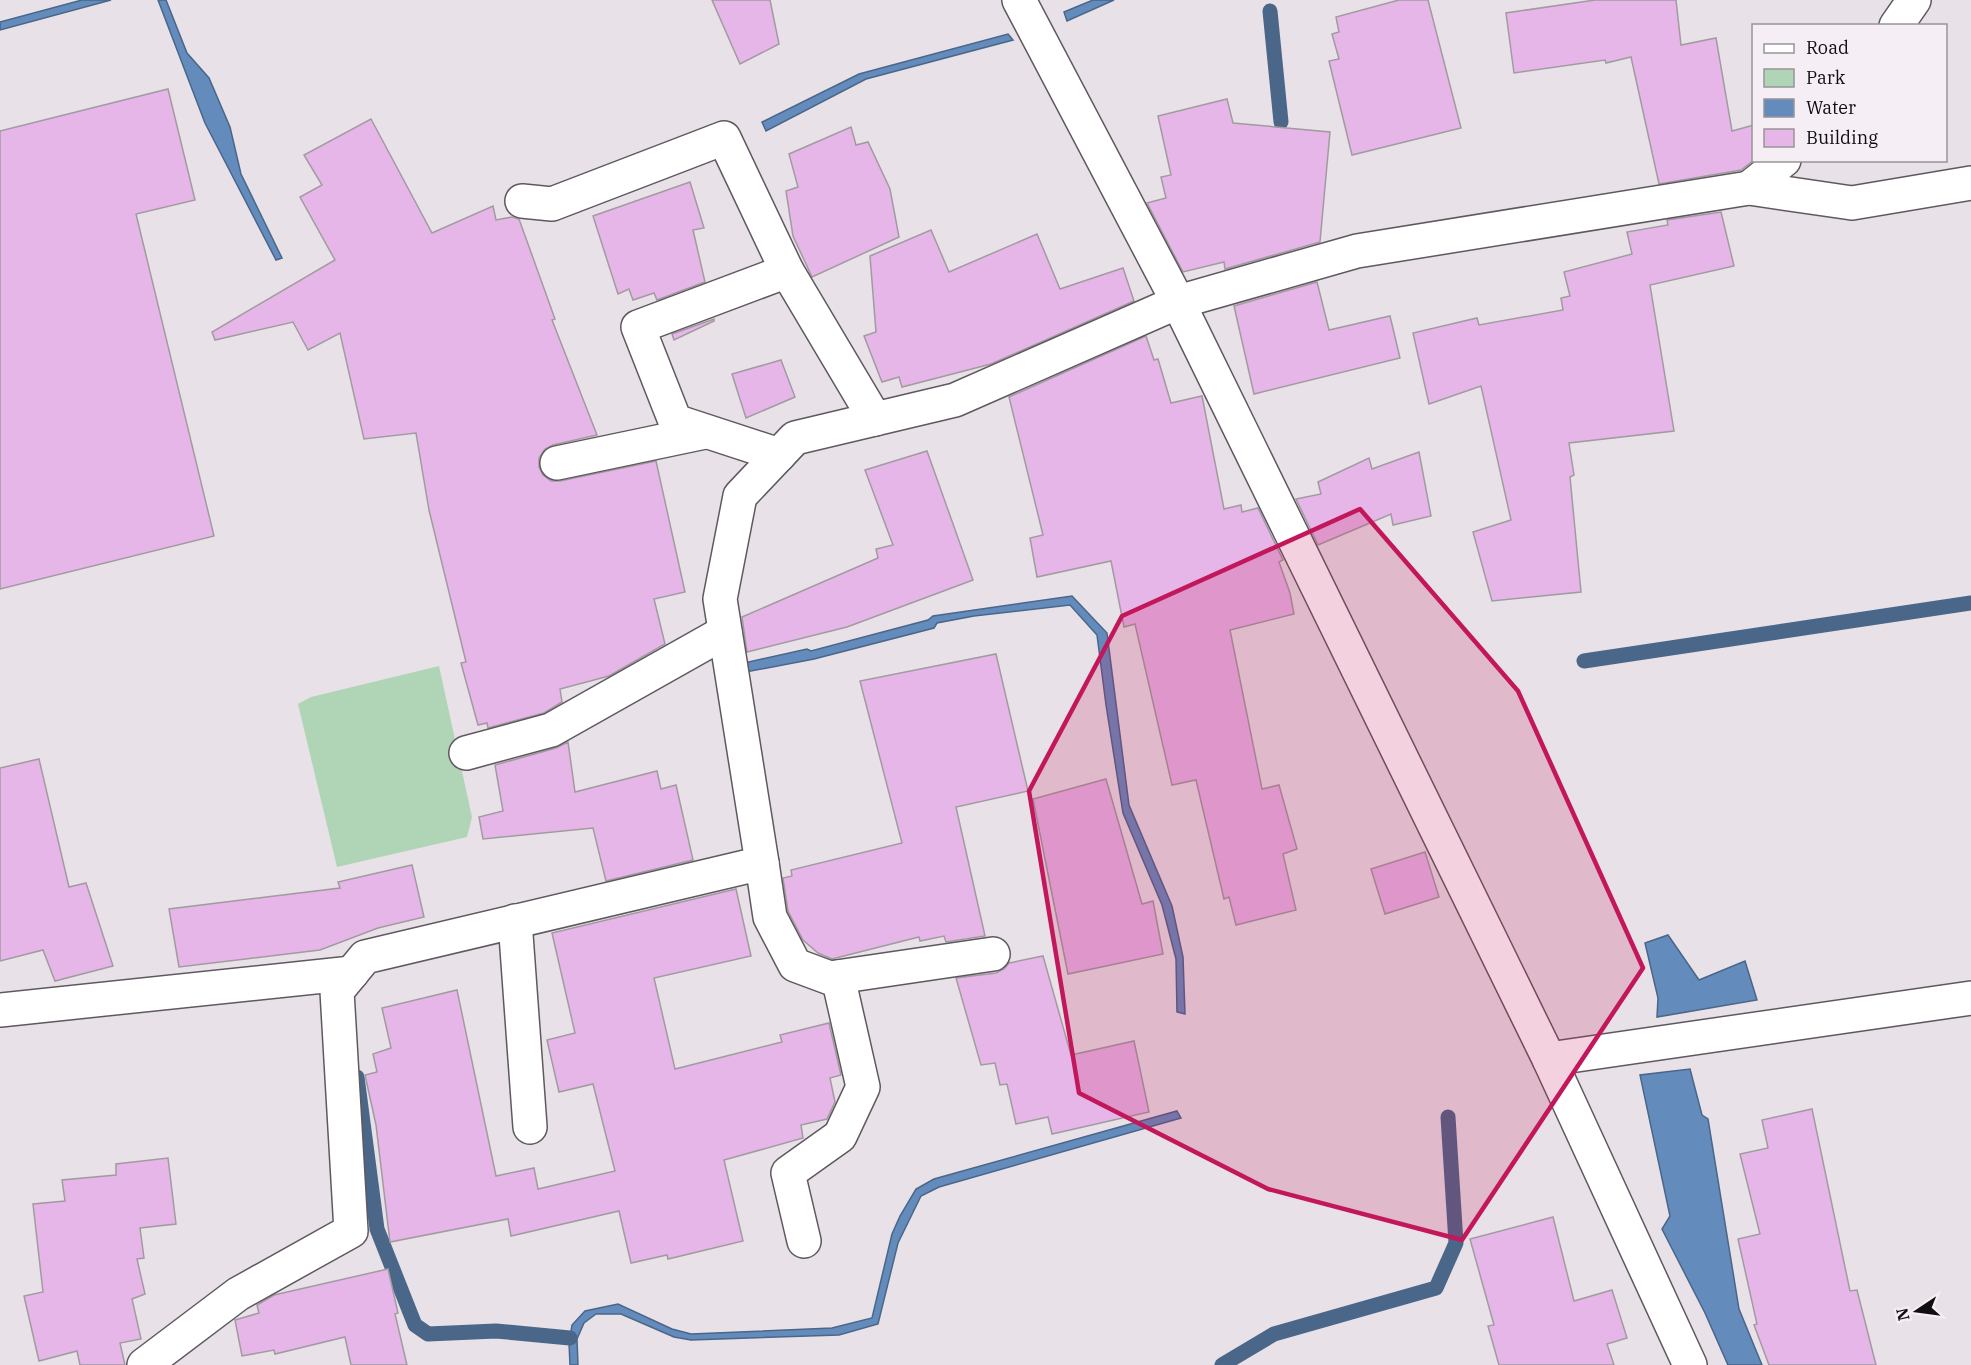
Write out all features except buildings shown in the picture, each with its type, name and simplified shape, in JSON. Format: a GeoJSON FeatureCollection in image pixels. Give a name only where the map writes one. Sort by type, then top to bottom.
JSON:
{"type":"FeatureCollection","features":[{"type":"Feature","properties":{"kind":"street"},"geometry":{"type":"LineString","coordinates":[[1019,0],[1178,302],[1549,1059],[1690,1365]]}},
{"type":"Feature","properties":{"kind":"street"},"geometry":{"type":"LineString","coordinates":[[1897,24],[1914,0]]}},
{"type":"Feature","properties":{"kind":"street"},"geometry":{"type":"LineString","coordinates":[[522,201],[552,204],[724,138],[787,271],[875,419]]}},
{"type":"Feature","properties":{"kind":"street"},"geometry":{"type":"LineString","coordinates":[[1749,188],[1782,162]]}},
{"type":"Feature","properties":{"kind":"street"},"geometry":{"type":"LineString","coordinates":[[993,954],[830,978],[795,965],[770,917],[720,599],[740,496],[795,438],[955,400],[1178,302],[1357,251],[1749,188],[1852,203],[1971,183]]}},
{"type":"Feature","properties":{"kind":"street"},"geometry":{"type":"LineString","coordinates":[[779,455],[675,421],[638,327],[787,271]]}},
{"type":"Feature","properties":{"kind":"street"},"geometry":{"type":"LineString","coordinates":[[557,463],[705,432]]}},
{"type":"Feature","properties":{"kind":"street"},"geometry":{"type":"LineString","coordinates":[[466,753],[551,730],[725,632]]}},
{"type":"Feature","properties":{"kind":"street"},"geometry":{"type":"LineString","coordinates":[[144,1365],[238,1294],[351,1231],[337,991],[365,957],[762,863]]}},
{"type":"Feature","properties":{"kind":"street"},"geometry":{"type":"LineString","coordinates":[[515,921],[530,1127]]}},
{"type":"Feature","properties":{"kind":"street"},"geometry":{"type":"LineString","coordinates":[[0,1010],[352,973]]}},
{"type":"Feature","properties":{"kind":"street"},"geometry":{"type":"LineString","coordinates":[[804,1241],[788,1173],[840,1136],[864,1087],[838,977]]}},
{"type":"Feature","properties":{"kind":"street"},"geometry":{"type":"LineString","coordinates":[[1549,1059],[1971,998]]}},
{"type":"Feature","properties":{"kind":"highlighted area"},"geometry":{"type":"Polygon","coordinates":[[[1360,509],[1518,691],[1643,968],[1462,1240],[1268,1189],[1079,1093],[1029,791],[1122,616],[1360,509]]]}},
{"type":"Feature","properties":{"kind":"green space"},"geometry":{"type":"Polygon","coordinates":[[[439,666],[472,817],[467,837],[337,867],[298,704],[311,697],[439,666]]]}},
{"type":"Feature","properties":{"kind":"water"},"geometry":{"type":"Polygon","coordinates":[[[82,0],[111,0],[0,30],[0,22],[82,0]]]}},
{"type":"Feature","properties":{"kind":"water"},"geometry":{"type":"Polygon","coordinates":[[[158,0],[166,0],[187,53],[209,78],[230,127],[241,174],[282,258],[276,260],[205,123],[158,0]]]}},
{"type":"Feature","properties":{"kind":"water"},"geometry":{"type":"Polygon","coordinates":[[[1093,0],[1114,0],[1067,21],[1064,12],[1093,0]]]}},
{"type":"Feature","properties":{"kind":"water"},"geometry":{"type":"Polygon","coordinates":[[[1008,34],[1013,40],[866,79],[766,131],[762,122],[859,74],[1008,34]]]}},
{"type":"Feature","properties":{"kind":"water"},"geometry":{"type":"Polygon","coordinates":[[[1072,596],[1107,633],[1129,805],[1172,906],[1183,957],[1185,1014],[1177,1012],[1176,959],[1162,905],[1123,813],[1097,635],[1070,605],[974,616],[937,623],[934,628],[814,659],[746,672],[744,663],[807,649],[811,651],[928,620],[933,616],[1072,596]]]}},
{"type":"Feature","properties":{"kind":"water"},"geometry":{"type":"Polygon","coordinates":[[[1668,935],[1699,980],[1745,961],[1757,1000],[1657,1017],[1658,998],[1645,943],[1668,935]]]}},
{"type":"Feature","properties":{"kind":"water"},"geometry":{"type":"Polygon","coordinates":[[[1690,1069],[1702,1115],[1708,1119],[1739,1309],[1762,1365],[1728,1365],[1705,1313],[1662,1229],[1670,1216],[1640,1075],[1690,1069]]]}},
{"type":"Feature","properties":{"kind":"water"},"geometry":{"type":"Polygon","coordinates":[[[1177,1111],[1181,1118],[939,1187],[921,1196],[898,1243],[878,1324],[839,1335],[691,1340],[674,1337],[621,1314],[596,1314],[584,1323],[577,1339],[578,1365],[570,1365],[569,1343],[572,1325],[585,1311],[618,1304],[672,1329],[691,1334],[832,1328],[872,1318],[892,1234],[916,1189],[934,1179],[1177,1111]]]}},
{"type":"Feature","properties":{"kind":"waterway"},"geometry":{"type":"LineString","coordinates":[[1270,11],[1281,122]]}},
{"type":"Feature","properties":{"kind":"waterway"},"geometry":{"type":"LineString","coordinates":[[1584,661],[1971,603]]}},
{"type":"Feature","properties":{"kind":"waterway"},"geometry":{"type":"LineString","coordinates":[[357,1077],[377,1229],[415,1325],[428,1334],[496,1331],[570,1338]]}},
{"type":"Feature","properties":{"kind":"waterway"},"geometry":{"type":"LineString","coordinates":[[1222,1365],[1274,1334],[1436,1288],[1456,1243],[1448,1117]]}}]}
